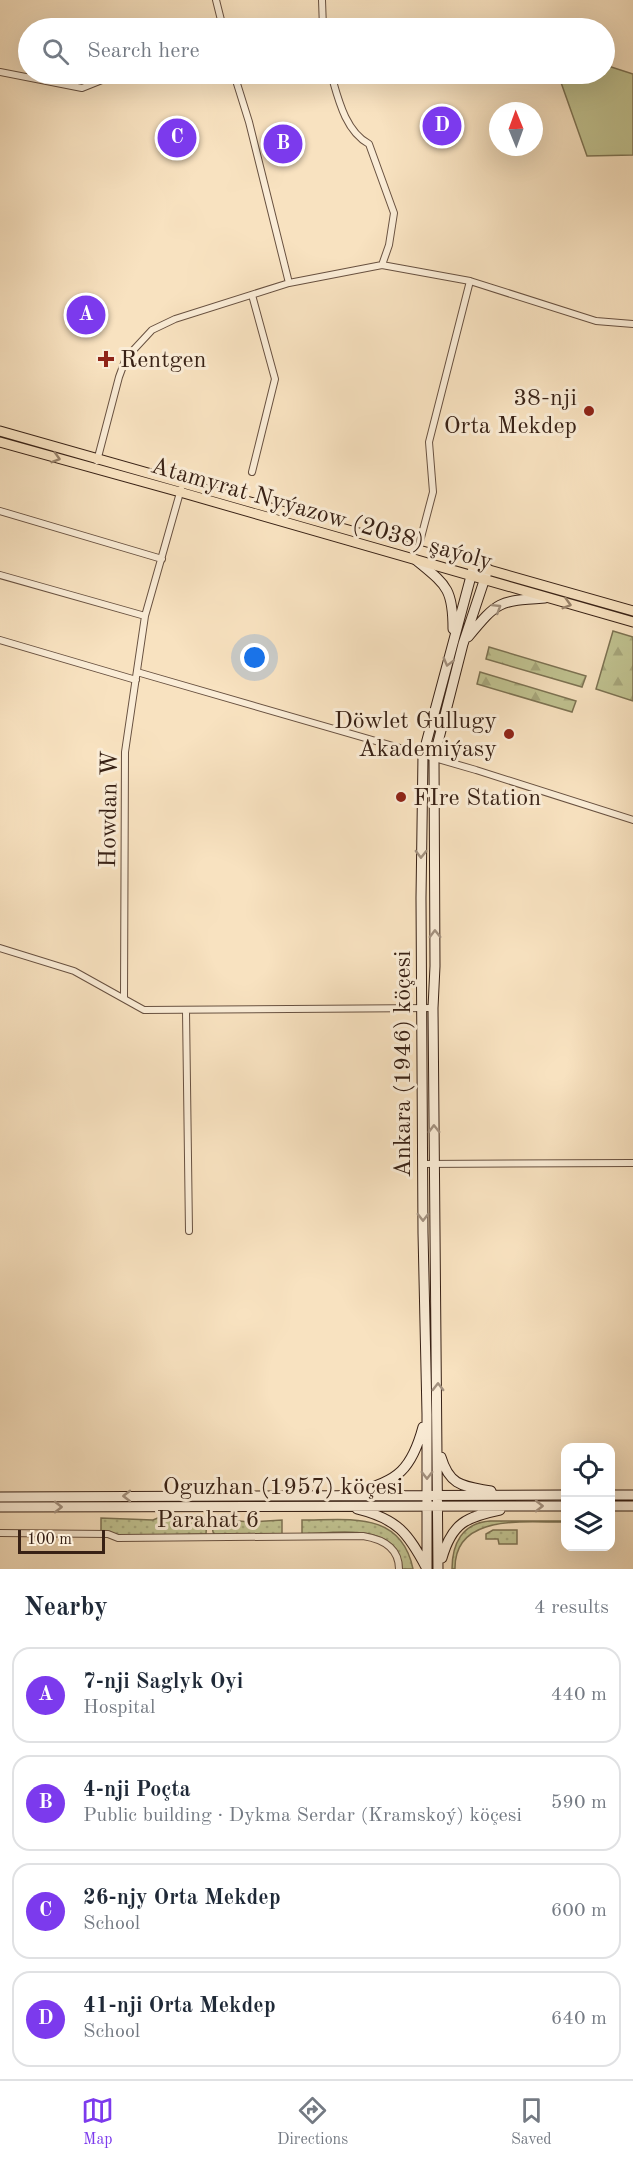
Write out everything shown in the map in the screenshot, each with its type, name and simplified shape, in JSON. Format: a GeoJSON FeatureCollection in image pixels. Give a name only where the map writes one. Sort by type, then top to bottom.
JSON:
{"type":"FeatureCollection","features":[{"type":"Feature","properties":{"kind":"main road","name":"Atamyrat Nyýazow (2038) şaýoly"},"geometry":{"type":"LineString","coordinates":[[0,431],[97,459],[471,577],[633,622]]}},
{"type":"Feature","properties":{"kind":"main road","name":"Atamyrat Nyýazow (2038) şaýoly"},"geometry":{"type":"LineString","coordinates":[[0,442],[94,469],[182,487],[418,549],[633,611]]}},
{"type":"Feature","properties":{"kind":"main road"},"geometry":{"type":"LineString","coordinates":[[416,560],[446,586],[451,597],[458,643]]}},
{"type":"Feature","properties":{"kind":"main road","name":"Ankara (1946) köçesi"},"geometry":{"type":"LineString","coordinates":[[438,1569],[433,1008],[435,966],[434,758],[474,566]]}},
{"type":"Feature","properties":{"kind":"main road","name":"Ankara (1946) köçesi"},"geometry":{"type":"LineString","coordinates":[[427,1569],[427,1414],[422,1164],[423,755],[458,643],[488,569]]}},
{"type":"Feature","properties":{"kind":"main road"},"geometry":{"type":"LineString","coordinates":[[458,643],[498,605],[514,600],[545,598]]}},
{"type":"Feature","properties":{"kind":"main road"},"geometry":{"type":"LineString","coordinates":[[340,1500],[385,1483],[398,1475],[416,1452],[427,1414]]}},
{"type":"Feature","properties":{"kind":"main road"},"geometry":{"type":"LineString","coordinates":[[438,1446],[446,1471],[459,1484],[519,1496]]}},
{"type":"Feature","properties":{"kind":"main road"},"geometry":{"type":"LineString","coordinates":[[615,1495],[633,1495]]}},
{"type":"Feature","properties":{"kind":"main road","name":"Oguzhan (1957) köçesi"},"geometry":{"type":"LineString","coordinates":[[0,1497],[438,1500],[561,1496]]}},
{"type":"Feature","properties":{"kind":"main road"},"geometry":{"type":"LineString","coordinates":[[340,1500],[399,1526],[410,1539],[427,1569]]}},
{"type":"Feature","properties":{"kind":"main road","name":"Oguzhan (1957) köçesi"},"geometry":{"type":"LineString","coordinates":[[0,1508],[340,1500]]}},
{"type":"Feature","properties":{"kind":"main road","name":"Oguzhan (1957) köçesi"},"geometry":{"type":"LineString","coordinates":[[438,1500],[519,1506],[561,1506]]}},
{"type":"Feature","properties":{"kind":"main road"},"geometry":{"type":"LineString","coordinates":[[438,1569],[447,1541],[460,1524],[473,1516],[519,1506]]}},
{"type":"Feature","properties":{"kind":"main road"},"geometry":{"type":"LineString","coordinates":[[615,1506],[633,1506]]}},
{"type":"Feature","properties":{"kind":"street"},"geometry":{"type":"LineString","coordinates":[[216,0],[220,18]]}},
{"type":"Feature","properties":{"kind":"street"},"geometry":{"type":"LineString","coordinates":[[322,0],[323,18]]}},
{"type":"Feature","properties":{"kind":"street"},"geometry":{"type":"LineString","coordinates":[[0,72],[18,76]]}},
{"type":"Feature","properties":{"kind":"street"},"geometry":{"type":"LineString","coordinates":[[62,84],[82,88],[92,84]]}},
{"type":"Feature","properties":{"kind":"street"},"geometry":{"type":"LineString","coordinates":[[237,84],[289,283]]}},
{"type":"Feature","properties":{"kind":"street"},"geometry":{"type":"LineString","coordinates":[[334,84],[340,107],[361,140],[369,144],[394,213],[389,245],[382,266]]}},
{"type":"Feature","properties":{"kind":"street"},"geometry":{"type":"LineString","coordinates":[[94,469],[119,377],[126,358],[140,341],[163,323],[289,283],[382,266],[470,281],[596,321],[633,324]]}},
{"type":"Feature","properties":{"kind":"street"},"geometry":{"type":"LineString","coordinates":[[418,549],[433,492],[429,442],[470,281]]}},
{"type":"Feature","properties":{"kind":"street"},"geometry":{"type":"LineString","coordinates":[[252,295],[275,379],[252,472]]}},
{"type":"Feature","properties":{"kind":"street","name":"Howdan W"},"geometry":{"type":"LineString","coordinates":[[124,998],[125,752],[145,616],[182,487]]}},
{"type":"Feature","properties":{"kind":"street"},"geometry":{"type":"LineString","coordinates":[[0,511],[162,559]]}},
{"type":"Feature","properties":{"kind":"street"},"geometry":{"type":"LineString","coordinates":[[0,575],[145,616]]}},
{"type":"Feature","properties":{"kind":"street"},"geometry":{"type":"LineString","coordinates":[[0,640],[136,680]]}},
{"type":"Feature","properties":{"kind":"street"},"geometry":{"type":"LineString","coordinates":[[137,672],[434,758],[633,820]]}},
{"type":"Feature","properties":{"kind":"street"},"geometry":{"type":"LineString","coordinates":[[0,948],[74,971],[144,1011],[433,1008]]}},
{"type":"Feature","properties":{"kind":"street"},"geometry":{"type":"LineString","coordinates":[[186,1011],[189,1231]]}},
{"type":"Feature","properties":{"kind":"street"},"geometry":{"type":"LineString","coordinates":[[422,1164],[633,1162]]}},
{"type":"Feature","properties":{"kind":"street","name":"Parahat 6"},"geometry":{"type":"LineString","coordinates":[[0,1533],[108,1534],[118,1538],[363,1536],[378,1539],[390,1546],[398,1556],[399,1569]]}},
{"type":"Feature","properties":{"kind":"green space"},"geometry":{"type":"Polygon","coordinates":[[[615,68],[633,74],[633,155],[587,156],[562,84],[615,84],[615,68]]]}},
{"type":"Feature","properties":{"kind":"green space"},"geometry":{"type":"Polygon","coordinates":[[[613,631],[633,637],[633,701],[596,689],[613,631]]]}},
{"type":"Feature","properties":{"kind":"green space"},"geometry":{"type":"Polygon","coordinates":[[[489,647],[586,676],[582,687],[486,659],[489,647]]]}},
{"type":"Feature","properties":{"kind":"green space"},"geometry":{"type":"Polygon","coordinates":[[[480,672],[576,701],[572,712],[477,684],[480,672]]]}},
{"type":"Feature","properties":{"kind":"green space"},"geometry":{"type":"Polygon","coordinates":[[[160,1517],[207,1517],[206,1534],[124,1536],[101,1532],[101,1518],[153,1520],[160,1517]]]}},
{"type":"Feature","properties":{"kind":"green space"},"geometry":{"type":"Polygon","coordinates":[[[209,1518],[249,1522],[282,1520],[282,1534],[215,1535],[209,1518]]]}},
{"type":"Feature","properties":{"kind":"green space"},"geometry":{"type":"Polygon","coordinates":[[[302,1520],[354,1520],[370,1522],[385,1528],[397,1536],[407,1550],[413,1569],[402,1569],[398,1554],[390,1543],[378,1537],[348,1532],[302,1534],[302,1520]]]}},
{"type":"Feature","properties":{"kind":"green space"},"geometry":{"type":"Polygon","coordinates":[[[490,1521],[561,1521],[513,1522],[479,1529],[466,1538],[458,1551],[455,1569],[452,1569],[454,1551],[460,1536],[472,1526],[490,1521]]]}},
{"type":"Feature","properties":{"kind":"green space"},"geometry":{"type":"Polygon","coordinates":[[[493,1530],[517,1530],[517,1544],[499,1544],[498,1539],[486,1539],[486,1534],[493,1530]]]}},
{"type":"Feature","properties":{"kind":"place","name":"41-nji Orta Mekdep"},"geometry":{"type":"Point","coordinates":[442,126]}},
{"type":"Feature","properties":{"kind":"place","name":"26-njy Orta Mekdep"},"geometry":{"type":"Point","coordinates":[177,138]}},
{"type":"Feature","properties":{"kind":"place","name":"4-nji Poçta"},"geometry":{"type":"Point","coordinates":[283,144]}},
{"type":"Feature","properties":{"kind":"place","name":"7-nji Saglyk Oyi"},"geometry":{"type":"Point","coordinates":[86,315]}},
{"type":"Feature","properties":{"kind":"place","name":"Rentgen"},"geometry":{"type":"Point","coordinates":[106,359]}},
{"type":"Feature","properties":{"kind":"place","name":"38-nji Orta Mekdep"},"geometry":{"type":"Point","coordinates":[589,411]}},
{"type":"Feature","properties":{"kind":"place","name":"Döwlet Gullugy Akademiýasy"},"geometry":{"type":"Point","coordinates":[509,734]}},
{"type":"Feature","properties":{"kind":"place","name":"FIre Station"},"geometry":{"type":"Point","coordinates":[401,797]}}]}
